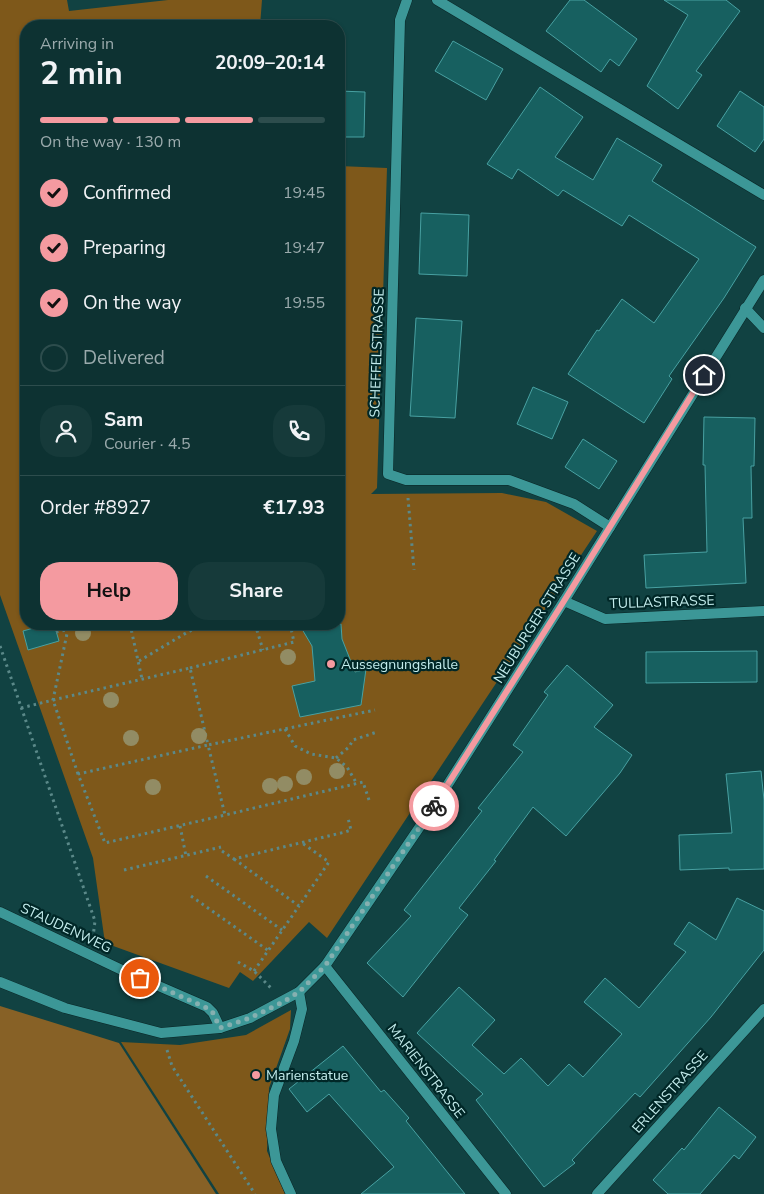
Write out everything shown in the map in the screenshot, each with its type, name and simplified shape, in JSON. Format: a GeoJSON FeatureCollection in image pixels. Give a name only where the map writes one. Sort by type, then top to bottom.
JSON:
{"type":"FeatureCollection","features":[{"type":"Feature","properties":{"kind":"street","name":"SCHEFFELSTRASSE"},"geometry":{"type":"LineString","coordinates":[[406,480],[388,474],[400,20],[407,0]]}},
{"type":"Feature","properties":{"kind":"street"},"geometry":{"type":"LineString","coordinates":[[437,0],[764,195]]}},
{"type":"Feature","properties":{"kind":"street","name":"NEUBURGER STRASSE"},"geometry":{"type":"LineString","coordinates":[[0,982],[65,1008],[161,1033],[220,1028],[250,1018],[299,992],[325,966],[438,800],[764,280]]}},
{"type":"Feature","properties":{"kind":"street"},"geometry":{"type":"LineString","coordinates":[[746,308],[764,328]]}},
{"type":"Feature","properties":{"kind":"street"},"geometry":{"type":"LineString","coordinates":[[406,480],[509,480],[574,504],[610,526]]}},
{"type":"Feature","properties":{"kind":"street","name":"TULLASTRASSE"},"geometry":{"type":"LineString","coordinates":[[564,601],[606,619],[764,611]]}},
{"type":"Feature","properties":{"kind":"street","name":"STAUDENWEG"},"geometry":{"type":"LineString","coordinates":[[0,912],[207,1008],[213,1013],[220,1028]]}},
{"type":"Feature","properties":{"kind":"street","name":"MARIENSTRASSE"},"geometry":{"type":"LineString","coordinates":[[325,966],[506,1194]]}},
{"type":"Feature","properties":{"kind":"street"},"geometry":{"type":"LineString","coordinates":[[290,1194],[276,1161],[271,1129],[274,1095],[294,1040],[302,1009],[299,992]]}},
{"type":"Feature","properties":{"kind":"street","name":"ERLENSTRASSE"},"geometry":{"type":"LineString","coordinates":[[597,1194],[764,1009]]}},
{"type":"Feature","properties":{"kind":"path"},"geometry":{"type":"LineString","coordinates":[[406,480],[414,570]]}},
{"type":"Feature","properties":{"kind":"path"},"geometry":{"type":"LineString","coordinates":[[56,632],[64,630]]}},
{"type":"Feature","properties":{"kind":"path"},"geometry":{"type":"LineString","coordinates":[[68,630],[53,700],[104,843],[363,782],[369,800]]}},
{"type":"Feature","properties":{"kind":"path"},"geometry":{"type":"LineString","coordinates":[[131,630],[142,680]]}},
{"type":"Feature","properties":{"kind":"path"},"geometry":{"type":"LineString","coordinates":[[139,661],[192,630]]}},
{"type":"Feature","properties":{"kind":"path"},"geometry":{"type":"LineString","coordinates":[[257,630],[263,650]]}},
{"type":"Feature","properties":{"kind":"path"},"geometry":{"type":"LineString","coordinates":[[21,708],[294,642],[291,630]]}},
{"type":"Feature","properties":{"kind":"path"},"geometry":{"type":"LineString","coordinates":[[0,646],[95,921],[90,955]]}},
{"type":"Feature","properties":{"kind":"path"},"geometry":{"type":"LineString","coordinates":[[190,668],[225,815]]}},
{"type":"Feature","properties":{"kind":"path"},"geometry":{"type":"LineString","coordinates":[[78,774],[375,710]]}},
{"type":"Feature","properties":{"kind":"path"},"geometry":{"type":"LineString","coordinates":[[285,729],[295,746],[311,754],[336,758],[347,767],[357,784]]}},
{"type":"Feature","properties":{"kind":"path"},"geometry":{"type":"LineString","coordinates":[[336,758],[350,748],[353,740],[377,732]]}},
{"type":"Feature","properties":{"kind":"path"},"geometry":{"type":"LineString","coordinates":[[234,859],[351,830],[348,818]]}},
{"type":"Feature","properties":{"kind":"path"},"geometry":{"type":"LineString","coordinates":[[180,826],[186,856]]}},
{"type":"Feature","properties":{"kind":"path"},"geometry":{"type":"LineString","coordinates":[[254,971],[329,862],[302,843]]}},
{"type":"Feature","properties":{"kind":"path"},"geometry":{"type":"LineString","coordinates":[[124,870],[221,847]]}},
{"type":"Feature","properties":{"kind":"path"},"geometry":{"type":"LineString","coordinates":[[222,852],[300,906]]}},
{"type":"Feature","properties":{"kind":"path"},"geometry":{"type":"LineString","coordinates":[[206,876],[282,930]]}},
{"type":"Feature","properties":{"kind":"path"},"geometry":{"type":"LineString","coordinates":[[191,896],[269,950]]}},
{"type":"Feature","properties":{"kind":"path"},"geometry":{"type":"LineString","coordinates":[[238,962],[254,971],[265,982]]}},
{"type":"Feature","properties":{"kind":"path"},"geometry":{"type":"LineString","coordinates":[[161,1033],[172,1066],[255,1194]]}},
{"type":"Feature","properties":{"kind":"shaded area"},"geometry":{"type":"Polygon","coordinates":[[[0,0],[67,0],[69,11],[168,0],[262,0],[260,20],[20,20],[20,630],[345,630],[345,166],[387,168],[377,488],[371,494],[502,493],[546,502],[597,531],[327,938],[309,922],[253,981],[240,972],[229,988],[105,943],[93,858],[0,595],[0,0]]]}},
{"type":"Feature","properties":{"kind":"shaded area"},"geometry":{"type":"Polygon","coordinates":[[[0,1006],[119,1043],[216,1194],[0,1194],[0,1006]]]}},
{"type":"Feature","properties":{"kind":"shaded area"},"geometry":{"type":"Polygon","coordinates":[[[291,1010],[290,1029],[269,1088],[267,1151],[285,1194],[219,1194],[121,1042],[180,1045],[246,1035],[291,1010]]]}},
{"type":"Feature","properties":{"kind":"building"},"geometry":{"type":"Polygon","coordinates":[[[570,0],[584,0],[637,39],[619,66],[610,59],[601,72],[546,31],[570,0]]]}},
{"type":"Feature","properties":{"kind":"building"},"geometry":{"type":"Polygon","coordinates":[[[664,0],[726,0],[740,11],[696,71],[702,75],[678,109],[647,86],[688,15],[664,0]]]}},
{"type":"Feature","properties":{"kind":"building"},"geometry":{"type":"Polygon","coordinates":[[[453,41],[503,69],[486,100],[435,71],[453,41]]]}},
{"type":"Feature","properties":{"kind":"building"},"geometry":{"type":"Polygon","coordinates":[[[540,87],[583,117],[555,157],[593,180],[617,138],[662,165],[652,181],[756,247],[724,298],[669,376],[672,379],[644,423],[568,374],[597,330],[599,331],[622,299],[654,323],[699,259],[629,215],[622,226],[563,190],[558,196],[518,169],[512,179],[487,164],[540,87]]]}},
{"type":"Feature","properties":{"kind":"building"},"geometry":{"type":"Polygon","coordinates":[[[345,91],[365,92],[364,137],[345,137],[345,91]]]}},
{"type":"Feature","properties":{"kind":"building"},"geometry":{"type":"Polygon","coordinates":[[[740,91],[764,107],[764,139],[755,152],[717,126],[740,91]]]}},
{"type":"Feature","properties":{"kind":"building"},"geometry":{"type":"Polygon","coordinates":[[[421,213],[469,215],[467,276],[419,274],[421,213]]]}},
{"type":"Feature","properties":{"kind":"building"},"geometry":{"type":"Polygon","coordinates":[[[416,318],[462,321],[455,418],[410,416],[416,318]]]}},
{"type":"Feature","properties":{"kind":"building"},"geometry":{"type":"Polygon","coordinates":[[[533,387],[568,402],[552,439],[517,424],[533,387]]]}},
{"type":"Feature","properties":{"kind":"building"},"geometry":{"type":"Polygon","coordinates":[[[704,417],[755,418],[754,466],[751,466],[752,518],[743,518],[746,583],[646,588],[644,555],[707,552],[705,465],[703,465],[704,417]]]}},
{"type":"Feature","properties":{"kind":"building"},"geometry":{"type":"Polygon","coordinates":[[[583,439],[617,461],[599,489],[565,467],[583,439]]]}},
{"type":"Feature","properties":{"kind":"building"},"geometry":{"type":"Polygon","coordinates":[[[56,630],[59,641],[28,650],[23,631],[56,630]]]}},
{"type":"Feature","properties":{"kind":"building"},"geometry":{"type":"Polygon","coordinates":[[[303,630],[341,630],[342,639],[355,672],[366,669],[361,705],[300,717],[292,686],[315,681],[312,646],[303,630]]]}},
{"type":"Feature","properties":{"kind":"building"},"geometry":{"type":"Polygon","coordinates":[[[757,651],[757,682],[646,683],[646,652],[757,651]]]}},
{"type":"Feature","properties":{"kind":"building"},"geometry":{"type":"Polygon","coordinates":[[[567,665],[613,705],[594,727],[632,755],[620,773],[566,836],[533,807],[494,860],[496,861],[459,908],[468,915],[403,997],[367,963],[411,916],[404,910],[482,811],[478,808],[523,752],[513,745],[548,695],[544,692],[567,665]]]}},
{"type":"Feature","properties":{"kind":"building"},"geometry":{"type":"Polygon","coordinates":[[[761,771],[764,800],[764,869],[680,870],[679,835],[732,833],[726,774],[761,771]]]}},
{"type":"Feature","properties":{"kind":"building"},"geometry":{"type":"Polygon","coordinates":[[[737,898],[764,911],[764,950],[711,1017],[640,1097],[635,1093],[572,1160],[575,1163],[544,1187],[476,1100],[483,1094],[417,1033],[459,987],[495,1020],[472,1045],[504,1074],[521,1058],[548,1086],[569,1064],[583,1077],[622,1034],[584,1002],[605,978],[639,1008],[686,952],[674,944],[689,922],[716,940],[737,898]]]}},
{"type":"Feature","properties":{"kind":"building"},"geometry":{"type":"Polygon","coordinates":[[[343,1046],[381,1092],[384,1090],[409,1118],[406,1121],[465,1194],[361,1194],[394,1167],[329,1094],[307,1112],[289,1089],[343,1046]]]}},
{"type":"Feature","properties":{"kind":"building"},"geometry":{"type":"Polygon","coordinates":[[[719,1107],[756,1137],[739,1159],[734,1155],[700,1194],[668,1194],[653,1180],[682,1148],[684,1150],[719,1107]]]}},
{"type":"Feature","properties":{"kind":"way so far"},"geometry":{"type":"LineString","coordinates":[[140,978],[207,1008],[213,1013],[220,1028],[250,1018],[283,1002],[299,992],[325,966],[434,806]]}},
{"type":"Feature","properties":{"kind":"place","name":"Aussegnungshalle"},"geometry":{"type":"Point","coordinates":[331,664]}},
{"type":"Feature","properties":{"kind":"place","name":"Marienstatue"},"geometry":{"type":"Point","coordinates":[256,1075]}},
{"type":"Feature","properties":{"kind":"route"},"geometry":{"type":"LineString","coordinates":[[434,806],[704,375]]}}]}
